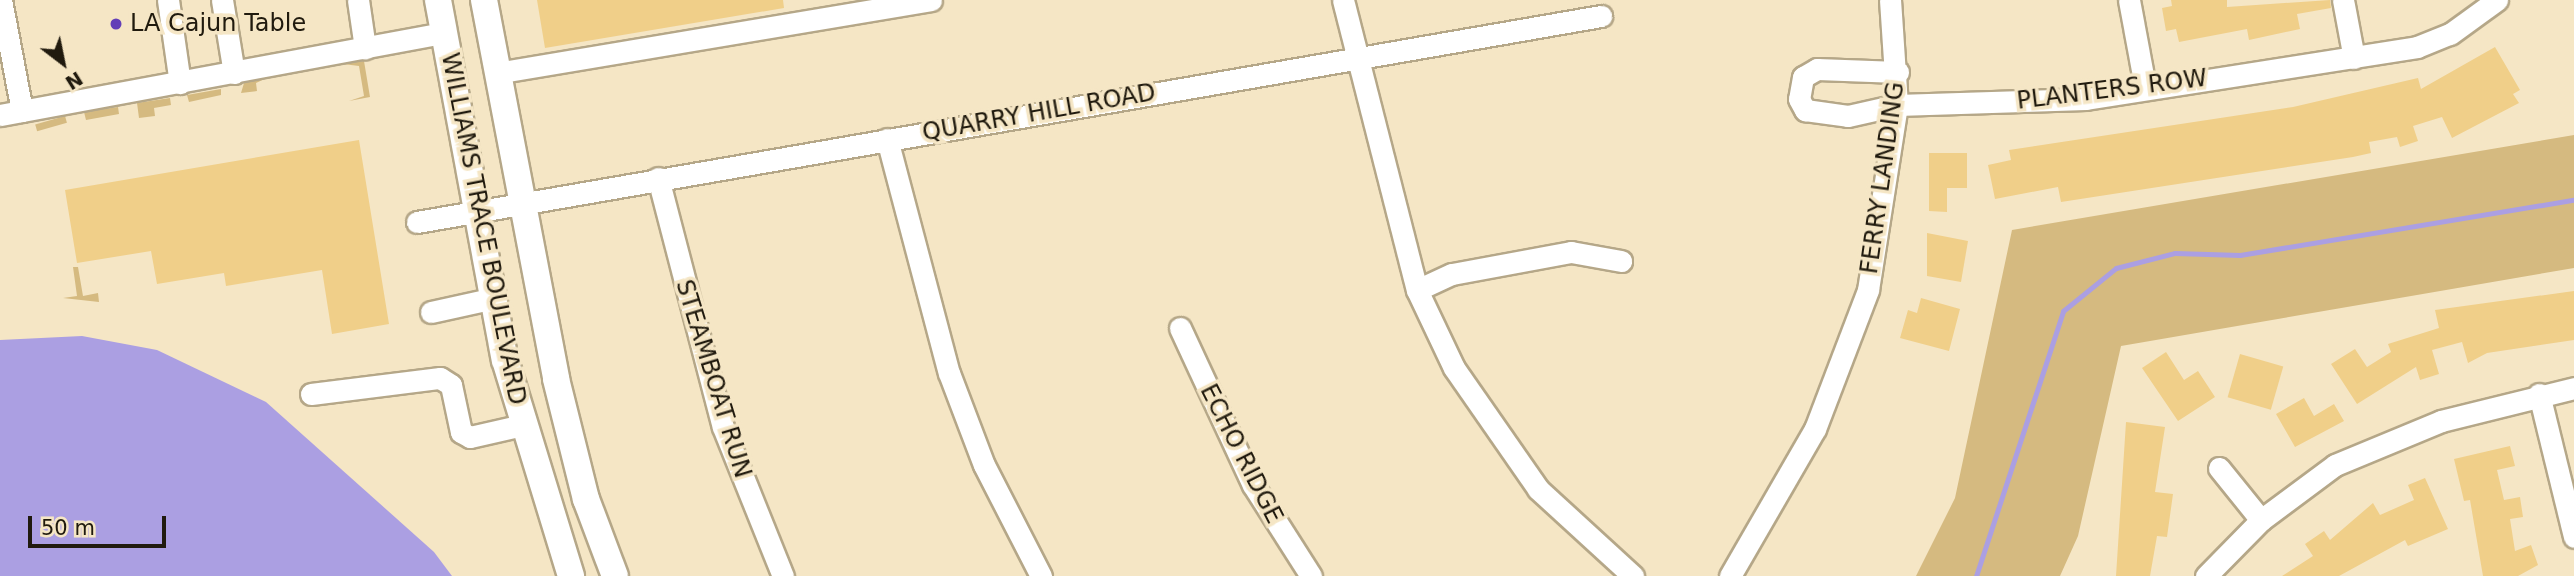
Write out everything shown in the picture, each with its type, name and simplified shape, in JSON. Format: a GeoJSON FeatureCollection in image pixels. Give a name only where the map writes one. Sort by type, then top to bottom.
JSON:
{"type":"FeatureCollection","features":[{"type":"Feature","properties":{"kind":"main road","name":"WILLIAMS TRACE BOULEVARD"},"geometry":{"type":"LineString","coordinates":[[438,0],[494,298],[523,425],[571,576]]}},
{"type":"Feature","properties":{"kind":"main road","name":"WILLIAMS TRACE BOULEVARD"},"geometry":{"type":"LineString","coordinates":[[484,0],[519,202],[586,499],[615,576]]}},
{"type":"Feature","properties":{"kind":"street"},"geometry":{"type":"LineString","coordinates":[[1,0],[22,111]]}},
{"type":"Feature","properties":{"kind":"street"},"geometry":{"type":"LineString","coordinates":[[167,0],[180,83]]}},
{"type":"Feature","properties":{"kind":"street"},"geometry":{"type":"LineString","coordinates":[[222,0],[234,73]]}},
{"type":"Feature","properties":{"kind":"street"},"geometry":{"type":"LineString","coordinates":[[358,0],[365,48]]}},
{"type":"Feature","properties":{"kind":"street"},"geometry":{"type":"LineString","coordinates":[[496,73],[931,0]]}},
{"type":"Feature","properties":{"kind":"street"},"geometry":{"type":"LineString","coordinates":[[1343,0],[1417,290],[1490,426],[1538,489],[1633,576]]}},
{"type":"Feature","properties":{"kind":"street"},"geometry":{"type":"LineString","coordinates":[[1353,0],[1357,58]]}},
{"type":"Feature","properties":{"kind":"street","name":"FERRY LANDING"},"geometry":{"type":"LineString","coordinates":[[1730,576],[1815,429],[1844,364],[1867,290],[1897,105],[1898,72],[1890,0]]}},
{"type":"Feature","properties":{"kind":"street"},"geometry":{"type":"LineString","coordinates":[[2129,0],[2145,86]]}},
{"type":"Feature","properties":{"kind":"street"},"geometry":{"type":"LineString","coordinates":[[2343,0],[2354,58]]}},
{"type":"Feature","properties":{"kind":"street","name":"PLANTERS ROW"},"geometry":{"type":"LineString","coordinates":[[1898,72],[1817,69],[1798,86],[1805,110],[1848,116],[1897,105],[2086,99],[2145,86],[2354,58],[2450,34],[2497,0]]}},
{"type":"Feature","properties":{"kind":"street","name":"QUARRY HILL ROAD"},"geometry":{"type":"LineString","coordinates":[[417,222],[519,202],[1601,16]]}},
{"type":"Feature","properties":{"kind":"street"},"geometry":{"type":"LineString","coordinates":[[0,115],[444,33]]}},
{"type":"Feature","properties":{"kind":"street"},"geometry":{"type":"LineString","coordinates":[[887,139],[949,373],[984,464],[1041,576]]}},
{"type":"Feature","properties":{"kind":"street","name":"STEAMBOAT RUN"},"geometry":{"type":"LineString","coordinates":[[659,178],[723,427],[783,576]]}},
{"type":"Feature","properties":{"kind":"street"},"geometry":{"type":"LineString","coordinates":[[1417,290],[1452,274],[1571,252],[1621,261]]}},
{"type":"Feature","properties":{"kind":"street"},"geometry":{"type":"LineString","coordinates":[[431,312],[494,298]]}},
{"type":"Feature","properties":{"kind":"street","name":"ECHO RIDGE"},"geometry":{"type":"LineString","coordinates":[[1180,328],[1253,485],[1311,576]]}},
{"type":"Feature","properties":{"kind":"street"},"geometry":{"type":"LineString","coordinates":[[311,394],[440,378],[451,385],[461,432],[470,437],[523,425]]}},
{"type":"Feature","properties":{"kind":"street"},"geometry":{"type":"LineString","coordinates":[[2206,576],[2260,520],[2334,465],[2441,421],[2539,394],[2574,388]]}},
{"type":"Feature","properties":{"kind":"street"},"geometry":{"type":"LineString","coordinates":[[2539,394],[2574,537]]}},
{"type":"Feature","properties":{"kind":"street"},"geometry":{"type":"LineString","coordinates":[[2219,468],[2260,520]]}},
{"type":"Feature","properties":{"kind":"shaded area"},"geometry":{"type":"Polygon","coordinates":[[[364,61],[370,97],[349,101],[364,96],[359,66],[343,64],[364,61]]]}},
{"type":"Feature","properties":{"kind":"shaded area"},"geometry":{"type":"Polygon","coordinates":[[[271,76],[256,83],[257,91],[241,93],[244,83],[271,76]]]}},
{"type":"Feature","properties":{"kind":"shaded area"},"geometry":{"type":"Polygon","coordinates":[[[221,89],[221,95],[189,102],[187,95],[221,89]]]}},
{"type":"Feature","properties":{"kind":"shaded area"},"geometry":{"type":"Polygon","coordinates":[[[170,98],[171,105],[154,108],[155,116],[139,118],[137,103],[170,98]]]}},
{"type":"Feature","properties":{"kind":"shaded area"},"geometry":{"type":"Polygon","coordinates":[[[118,107],[119,114],[86,120],[84,112],[118,107]]]}},
{"type":"Feature","properties":{"kind":"shaded area"},"geometry":{"type":"Polygon","coordinates":[[[65,116],[67,123],[37,131],[35,125],[65,116]]]}},
{"type":"Feature","properties":{"kind":"shaded area"},"geometry":{"type":"Polygon","coordinates":[[[2574,135],[2574,268],[2121,346],[2078,536],[2060,576],[1916,576],[1955,498],[2012,230],[2574,135]]]}},
{"type":"Feature","properties":{"kind":"shaded area"},"geometry":{"type":"Polygon","coordinates":[[[73,267],[78,267],[83,296],[98,293],[99,302],[63,298],[77,296],[73,267]]]}},
{"type":"Feature","properties":{"kind":"shaded area"},"geometry":{"type":"Polygon","coordinates":[[[82,336],[157,350],[266,402],[434,552],[452,576],[0,576],[0,340],[82,336]]]}},
{"type":"Feature","properties":{"kind":"building"},"geometry":{"type":"Polygon","coordinates":[[[537,0],[783,0],[784,8],[545,48],[537,0]]]}},
{"type":"Feature","properties":{"kind":"building"},"geometry":{"type":"Polygon","coordinates":[[[2171,0],[2227,0],[2227,7],[2330,0],[2331,8],[2297,14],[2300,29],[2249,40],[2247,29],[2179,42],[2176,29],[2166,31],[2162,8],[2172,6],[2171,0]]]}},
{"type":"Feature","properties":{"kind":"building"},"geometry":{"type":"Polygon","coordinates":[[[2495,47],[2520,90],[2513,94],[2519,103],[2452,138],[2442,117],[2413,126],[2418,141],[2400,147],[2397,137],[2369,142],[2371,153],[2353,157],[2061,202],[2058,187],[1995,199],[1988,165],[2011,160],[2009,150],[2293,107],[2418,78],[2421,89],[2495,47]]]}},
{"type":"Feature","properties":{"kind":"building"},"geometry":{"type":"Polygon","coordinates":[[[359,140],[389,324],[332,334],[322,270],[226,286],[224,273],[157,284],[151,251],[77,263],[65,190],[359,140]]]}},
{"type":"Feature","properties":{"kind":"building"},"geometry":{"type":"Polygon","coordinates":[[[1929,153],[1967,153],[1967,188],[1947,188],[1947,212],[1929,211],[1929,153]]]}},
{"type":"Feature","properties":{"kind":"building"},"geometry":{"type":"Polygon","coordinates":[[[1927,233],[1968,241],[1961,282],[1927,276],[1927,233]]]}},
{"type":"Feature","properties":{"kind":"building"},"geometry":{"type":"Polygon","coordinates":[[[2574,291],[2574,340],[2487,353],[2468,363],[2462,342],[2432,350],[2439,374],[2420,380],[2416,367],[2357,404],[2331,364],[2355,349],[2367,367],[2391,352],[2388,344],[2439,328],[2435,310],[2574,291]]]}},
{"type":"Feature","properties":{"kind":"building"},"geometry":{"type":"Polygon","coordinates":[[[1921,298],[1960,309],[1949,351],[1900,338],[1908,310],[1917,313],[1921,298]]]}},
{"type":"Feature","properties":{"kind":"building"},"geometry":{"type":"Polygon","coordinates":[[[2166,352],[2184,380],[2198,371],[2215,397],[2178,421],[2142,368],[2166,352]]]}},
{"type":"Feature","properties":{"kind":"building"},"geometry":{"type":"Polygon","coordinates":[[[2240,354],[2283,366],[2271,410],[2228,397],[2240,354]]]}},
{"type":"Feature","properties":{"kind":"building"},"geometry":{"type":"Polygon","coordinates":[[[2304,398],[2314,416],[2334,404],[2344,421],[2295,447],[2276,414],[2304,398]]]}},
{"type":"Feature","properties":{"kind":"building"},"geometry":{"type":"Polygon","coordinates":[[[2126,422],[2165,427],[2155,492],[2173,494],[2167,537],[2157,536],[2150,576],[2116,576],[2126,422]]]}},
{"type":"Feature","properties":{"kind":"building"},"geometry":{"type":"Polygon","coordinates":[[[2510,446],[2515,466],[2497,470],[2504,500],[2520,497],[2523,517],[2510,519],[2515,551],[2531,545],[2538,565],[2518,576],[2483,576],[2470,500],[2464,501],[2454,459],[2510,446]]]}},
{"type":"Feature","properties":{"kind":"building"},"geometry":{"type":"Polygon","coordinates":[[[2425,478],[2448,529],[2408,546],[2405,540],[2339,576],[2282,576],[2313,556],[2305,544],[2324,531],[2330,540],[2373,503],[2380,515],[2414,500],[2408,485],[2425,478]]]}},
{"type":"Feature","properties":{"kind":"waterway"},"geometry":{"type":"LineString","coordinates":[[1976,576],[2063,311],[2116,268],[2175,253],[2240,255],[2574,200]]}},
{"type":"Feature","properties":{"kind":"place","name":"LA Cajun Table"},"geometry":{"type":"Point","coordinates":[116,24]}}]}
